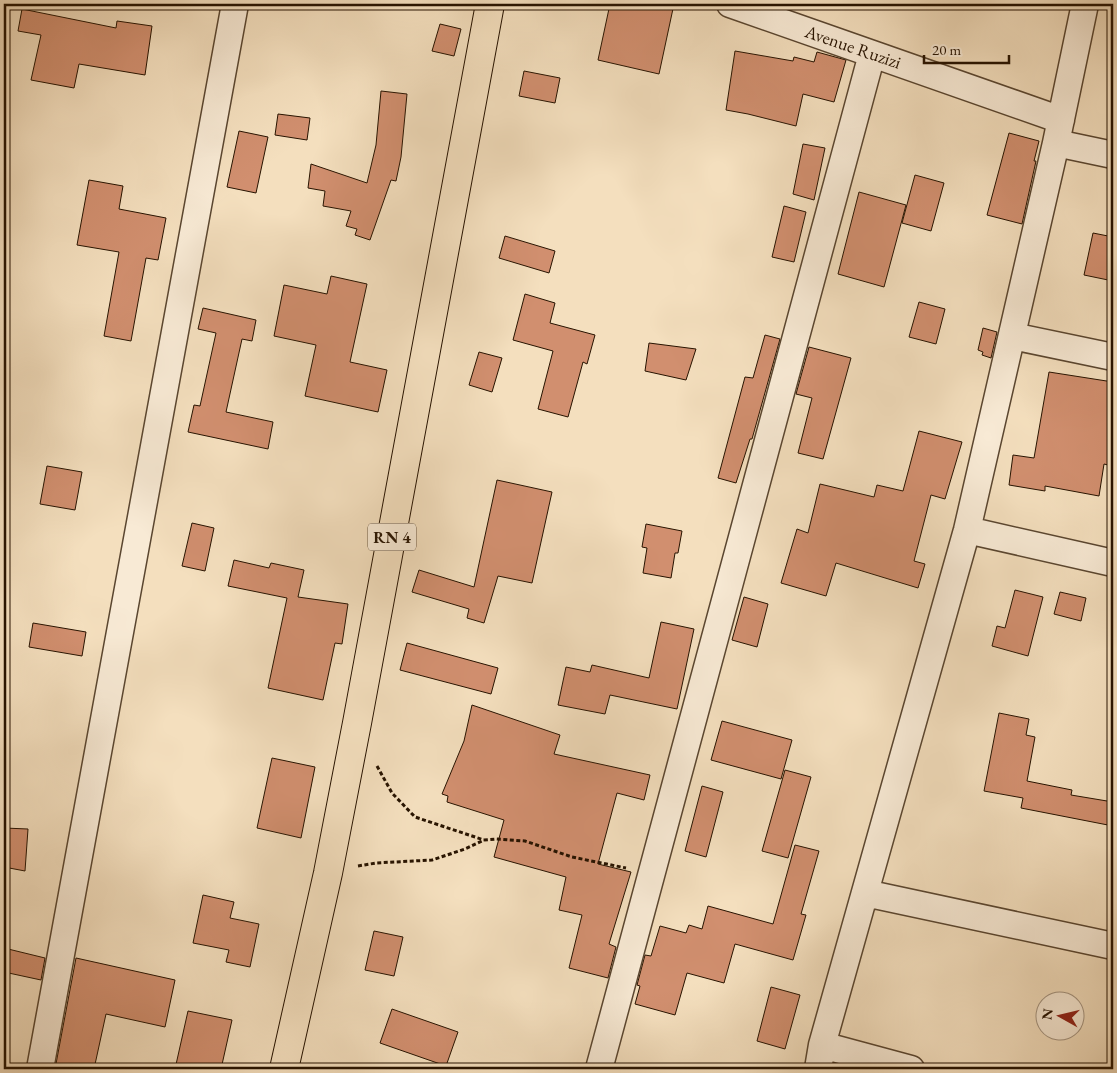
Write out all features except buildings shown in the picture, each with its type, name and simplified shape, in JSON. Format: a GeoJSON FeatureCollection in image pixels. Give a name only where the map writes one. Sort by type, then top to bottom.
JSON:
{"type":"FeatureCollection","features":[{"type":"Feature","properties":{"kind":"main road","name":"RN 4"},"geometry":{"type":"LineString","coordinates":[[284,1069],[328,873],[358,723],[490,4]]}},
{"type":"Feature","properties":{"kind":"street"},"geometry":{"type":"LineString","coordinates":[[40,1069],[235,4]]}},
{"type":"Feature","properties":{"kind":"street","name":"Avenue Ruzizi"},"geometry":{"type":"LineString","coordinates":[[730,4],[872,54],[1113,155]]}},
{"type":"Feature","properties":{"kind":"street"},"geometry":{"type":"LineString","coordinates":[[911,1069],[820,1057],[864,893],[967,530],[1085,4]]}},
{"type":"Feature","properties":{"kind":"street"},"geometry":{"type":"LineString","coordinates":[[599,1069],[872,54]]}},
{"type":"Feature","properties":{"kind":"street"},"geometry":{"type":"LineString","coordinates":[[1012,336],[1113,357]]}},
{"type":"Feature","properties":{"kind":"street"},"geometry":{"type":"LineString","coordinates":[[967,530],[1113,563]]}},
{"type":"Feature","properties":{"kind":"street"},"geometry":{"type":"LineString","coordinates":[[864,893],[1113,946]]}},
{"type":"Feature","properties":{"kind":"path"},"geometry":{"type":"LineString","coordinates":[[358,723],[370,753],[392,793],[415,817],[484,840]]}},
{"type":"Feature","properties":{"kind":"path"},"geometry":{"type":"LineString","coordinates":[[328,873],[376,863],[432,860],[465,849],[484,840],[496,839],[525,841],[572,857],[651,874]]}}]}
